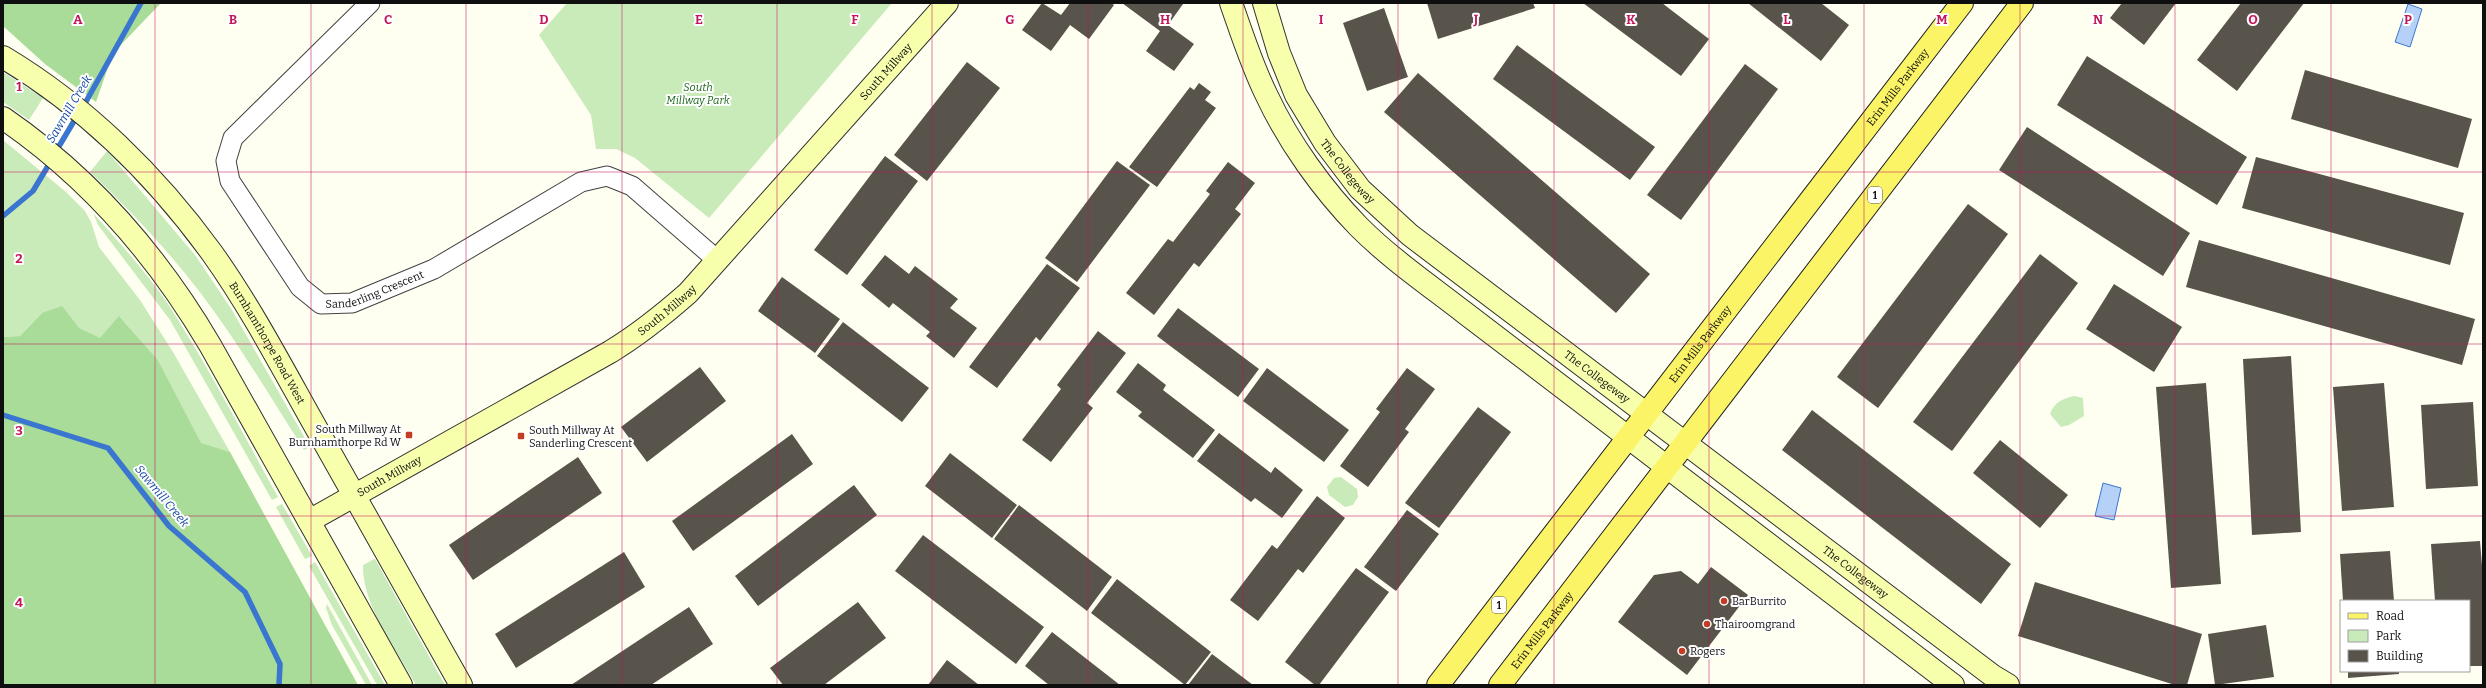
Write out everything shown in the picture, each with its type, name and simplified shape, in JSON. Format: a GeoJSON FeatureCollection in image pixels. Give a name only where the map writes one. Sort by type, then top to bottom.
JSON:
{"type":"FeatureCollection","features":[{"type":"Feature","properties":{"kind":"main road","name":"Erin Mills Parkway"},"geometry":{"type":"LineString","coordinates":[[1438,685],[1962,3]]}},
{"type":"Feature","properties":{"kind":"main road","name":"Erin Mills Parkway"},"geometry":{"type":"LineString","coordinates":[[1500,685],[2022,3]]}},
{"type":"Feature","properties":{"kind":"street","name":"Sanderling Crescent"},"geometry":{"type":"LineString","coordinates":[[370,3],[233,138],[226,161],[230,181],[300,287],[320,304],[352,303],[434,269],[581,182],[607,176],[632,186],[717,260]]}},
{"type":"Feature","properties":{"kind":"street","name":"South Millway"},"geometry":{"type":"LineString","coordinates":[[309,521],[637,335],[688,292],[947,3]]}},
{"type":"Feature","properties":{"kind":"street"},"geometry":{"type":"LineString","coordinates":[[1231,3],[1267,97],[1306,162],[1338,204],[1360,228],[1404,266],[1666,468],[1953,685]]}},
{"type":"Feature","properties":{"kind":"street","name":"The Collegeway"},"geometry":{"type":"LineString","coordinates":[[1264,3],[1279,53],[1296,95],[1325,143],[1360,189],[1410,235],[1993,676],[2008,685]]}},
{"type":"Feature","properties":{"kind":"street","name":"Burnhamthorpe Road West"},"geometry":{"type":"LineString","coordinates":[[6,58],[77,110],[134,162],[194,229],[242,298],[461,685]]}},
{"type":"Feature","properties":{"kind":"street"},"geometry":{"type":"LineString","coordinates":[[3,118],[45,148],[100,200],[147,252],[194,319],[401,685]]}},
{"type":"Feature","properties":{"kind":"green space"},"geometry":{"type":"Polygon","coordinates":[[[3,3],[161,3],[113,53],[96,102],[45,64],[3,26],[3,3]]]}},
{"type":"Feature","properties":{"kind":"green space","name":"South Millway Park"},"geometry":{"type":"Polygon","coordinates":[[[567,3],[892,3],[709,218],[635,158],[616,149],[596,149],[591,115],[539,35],[567,3]]]}},
{"type":"Feature","properties":{"kind":"green space"},"geometry":{"type":"Polygon","coordinates":[[[3,72],[43,98],[29,120],[3,102],[3,72]]]}},
{"type":"Feature","properties":{"kind":"green space"},"geometry":{"type":"Polygon","coordinates":[[[3,140],[66,192],[85,211],[91,222],[99,247],[140,300],[173,352],[230,452],[201,444],[158,360],[120,317],[100,339],[42,313],[20,336],[3,337],[3,140]]]}},
{"type":"Feature","properties":{"kind":"green space"},"geometry":{"type":"Polygon","coordinates":[[[107,151],[195,255],[232,310],[310,447],[304,450],[240,349],[213,310],[174,259],[119,200],[90,172],[107,151]]]}},
{"type":"Feature","properties":{"kind":"green space"},"geometry":{"type":"Polygon","coordinates":[[[93,213],[160,292],[183,327],[278,497],[272,500],[170,320],[98,225],[93,213]]]}},
{"type":"Feature","properties":{"kind":"green space"},"geometry":{"type":"Polygon","coordinates":[[[62,306],[79,328],[100,338],[119,316],[158,360],[201,443],[230,452],[358,685],[3,685],[3,337],[20,336],[42,313],[62,306]]]}},
{"type":"Feature","properties":{"kind":"green space"},"geometry":{"type":"Polygon","coordinates":[[[2075,396],[2083,398],[2084,416],[2069,425],[2061,427],[2050,414],[2054,406],[2060,401],[2075,396]]]}},
{"type":"Feature","properties":{"kind":"green space"},"geometry":{"type":"Polygon","coordinates":[[[1341,477],[1357,489],[1358,497],[1353,505],[1345,507],[1329,495],[1327,487],[1334,478],[1341,477]]]}},
{"type":"Feature","properties":{"kind":"green space"},"geometry":{"type":"Polygon","coordinates":[[[282,504],[312,556],[305,559],[276,507],[282,504]]]}},
{"type":"Feature","properties":{"kind":"green space"},"geometry":{"type":"Polygon","coordinates":[[[374,559],[445,685],[416,685],[382,627],[374,612],[364,580],[363,565],[374,559]]]}},
{"type":"Feature","properties":{"kind":"green space"},"geometry":{"type":"Polygon","coordinates":[[[315,562],[385,685],[377,685],[309,566],[315,562]]]}},
{"type":"Feature","properties":{"kind":"green space"},"geometry":{"type":"Polygon","coordinates":[[[327,604],[372,685],[366,685],[332,625],[326,608],[327,604]]]}},
{"type":"Feature","properties":{"kind":"water"},"geometry":{"type":"Polygon","coordinates":[[[2408,4],[2422,9],[2410,47],[2395,42],[2408,4]]]}},
{"type":"Feature","properties":{"kind":"water"},"geometry":{"type":"Polygon","coordinates":[[[2103,483],[2121,488],[2114,520],[2095,516],[2103,483]]]}},
{"type":"Feature","properties":{"kind":"building"},"geometry":{"type":"Polygon","coordinates":[[[1042,3],[1061,15],[1070,3],[1111,3],[1114,5],[1089,39],[1070,25],[1051,51],[1022,30],[1042,3]]]}},
{"type":"Feature","properties":{"kind":"building"},"geometry":{"type":"Polygon","coordinates":[[[1122,3],[1183,4],[1168,25],[1194,44],[1174,71],[1146,51],[1160,31],[1122,3]]]}},
{"type":"Feature","properties":{"kind":"building"},"geometry":{"type":"Polygon","coordinates":[[[1427,3],[1533,3],[1535,8],[1438,39],[1427,3]]]}},
{"type":"Feature","properties":{"kind":"building"},"geometry":{"type":"Polygon","coordinates":[[[1583,3],[1662,3],[1709,39],[1681,76],[1583,3]]]}},
{"type":"Feature","properties":{"kind":"building"},"geometry":{"type":"Polygon","coordinates":[[[1748,3],[1821,3],[1849,25],[1821,61],[1748,3]]]}},
{"type":"Feature","properties":{"kind":"building"},"geometry":{"type":"Polygon","coordinates":[[[2122,3],[2176,3],[2144,45],[2110,18],[2122,3]]]}},
{"type":"Feature","properties":{"kind":"building"},"geometry":{"type":"Polygon","coordinates":[[[2241,3],[2304,3],[2237,91],[2197,60],[2241,3]]]}},
{"type":"Feature","properties":{"kind":"building"},"geometry":{"type":"Polygon","coordinates":[[[1384,8],[1408,77],[1367,91],[1343,23],[1384,8]]]}},
{"type":"Feature","properties":{"kind":"building"},"geometry":{"type":"Polygon","coordinates":[[[1517,45],[1655,147],[1630,180],[1493,79],[1517,45]]]}},
{"type":"Feature","properties":{"kind":"building"},"geometry":{"type":"Polygon","coordinates":[[[2087,56],[2247,157],[2217,205],[2057,105],[2087,56]]]}},
{"type":"Feature","properties":{"kind":"building"},"geometry":{"type":"Polygon","coordinates":[[[967,62],[1000,88],[927,181],[894,155],[967,62]]]}},
{"type":"Feature","properties":{"kind":"building"},"geometry":{"type":"Polygon","coordinates":[[[1745,64],[1778,89],[1681,220],[1647,195],[1745,64]]]}},
{"type":"Feature","properties":{"kind":"building"},"geometry":{"type":"Polygon","coordinates":[[[2305,70],[2472,119],[2458,168],[2291,119],[2305,70]]]}},
{"type":"Feature","properties":{"kind":"building"},"geometry":{"type":"Polygon","coordinates":[[[1418,73],[1650,274],[1616,313],[1384,112],[1418,73]]]}},
{"type":"Feature","properties":{"kind":"building"},"geometry":{"type":"Polygon","coordinates":[[[1199,83],[1211,92],[1205,100],[1216,108],[1157,187],[1129,167],[1190,87],[1194,90],[1199,83]]]}},
{"type":"Feature","properties":{"kind":"building"},"geometry":{"type":"Polygon","coordinates":[[[2027,127],[2190,233],[2163,276],[1999,170],[2027,127]]]}},
{"type":"Feature","properties":{"kind":"building"},"geometry":{"type":"Polygon","coordinates":[[[885,156],[918,181],[847,275],[814,250],[885,156]]]}},
{"type":"Feature","properties":{"kind":"building"},"geometry":{"type":"Polygon","coordinates":[[[2256,157],[2464,213],[2450,265],[2242,208],[2256,157]]]}},
{"type":"Feature","properties":{"kind":"building"},"geometry":{"type":"Polygon","coordinates":[[[1117,161],[1150,185],[1077,282],[1045,258],[1117,161]]]}},
{"type":"Feature","properties":{"kind":"building"},"geometry":{"type":"Polygon","coordinates":[[[1228,162],[1255,183],[1235,209],[1241,214],[1199,267],[1194,263],[1154,315],[1126,293],[1168,239],[1173,242],[1210,194],[1206,191],[1228,162]]]}},
{"type":"Feature","properties":{"kind":"building"},"geometry":{"type":"Polygon","coordinates":[[[1968,204],[2008,234],[1878,408],[1837,377],[1968,204]]]}},
{"type":"Feature","properties":{"kind":"building"},"geometry":{"type":"Polygon","coordinates":[[[2199,240],[2475,319],[2462,365],[2186,287],[2199,240]]]}},
{"type":"Feature","properties":{"kind":"building"},"geometry":{"type":"Polygon","coordinates":[[[2040,254],[2078,283],[1952,451],[1913,422],[2040,254]]]}},
{"type":"Feature","properties":{"kind":"building"},"geometry":{"type":"Polygon","coordinates":[[[885,255],[909,274],[915,266],[958,299],[950,308],[977,328],[954,358],[926,336],[930,332],[893,303],[889,308],[861,285],[885,255]]]}},
{"type":"Feature","properties":{"kind":"building"},"geometry":{"type":"Polygon","coordinates":[[[1047,264],[1080,288],[1040,341],[1036,337],[997,388],[969,367],[1047,264]]]}},
{"type":"Feature","properties":{"kind":"building"},"geometry":{"type":"Polygon","coordinates":[[[782,277],[840,319],[815,353],[758,311],[782,277]]]}},
{"type":"Feature","properties":{"kind":"building"},"geometry":{"type":"Polygon","coordinates":[[[2114,284],[2182,327],[2154,372],[2086,329],[2114,284]]]}},
{"type":"Feature","properties":{"kind":"building"},"geometry":{"type":"Polygon","coordinates":[[[1178,308],[1259,369],[1238,397],[1157,336],[1178,308]]]}},
{"type":"Feature","properties":{"kind":"building"},"geometry":{"type":"Polygon","coordinates":[[[843,322],[929,388],[902,422],[817,356],[843,322]]]}},
{"type":"Feature","properties":{"kind":"building"},"geometry":{"type":"Polygon","coordinates":[[[1098,331],[1126,353],[1087,403],[1093,408],[1051,462],[1022,440],[1061,389],[1057,385],[1098,331]]]}},
{"type":"Feature","properties":{"kind":"building"},"geometry":{"type":"Polygon","coordinates":[[[2291,356],[2301,532],[2252,535],[2243,359],[2291,356]]]}},
{"type":"Feature","properties":{"kind":"building"},"geometry":{"type":"Polygon","coordinates":[[[1138,363],[1166,385],[1163,390],[1215,430],[1193,458],[1138,416],[1142,412],[1116,392],[1138,363]]]}},
{"type":"Feature","properties":{"kind":"building"},"geometry":{"type":"Polygon","coordinates":[[[700,367],[726,401],[647,462],[621,427],[700,367]]]}},
{"type":"Feature","properties":{"kind":"building"},"geometry":{"type":"Polygon","coordinates":[[[1267,368],[1349,430],[1324,462],[1243,401],[1267,368]]]}},
{"type":"Feature","properties":{"kind":"building"},"geometry":{"type":"Polygon","coordinates":[[[1407,368],[1435,389],[1405,429],[1409,432],[1368,487],[1340,466],[1380,412],[1376,409],[1407,368]]]}},
{"type":"Feature","properties":{"kind":"building"},"geometry":{"type":"Polygon","coordinates":[[[2206,383],[2221,584],[2171,588],[2156,387],[2206,383]]]}},
{"type":"Feature","properties":{"kind":"building"},"geometry":{"type":"Polygon","coordinates":[[[2384,383],[2394,507],[2342,511],[2333,387],[2384,383]]]}},
{"type":"Feature","properties":{"kind":"building"},"geometry":{"type":"Polygon","coordinates":[[[2473,402],[2478,486],[2426,489],[2421,405],[2473,402]]]}},
{"type":"Feature","properties":{"kind":"building"},"geometry":{"type":"Polygon","coordinates":[[[1478,407],[1511,432],[1439,528],[1405,503],[1478,407]]]}},
{"type":"Feature","properties":{"kind":"building"},"geometry":{"type":"Polygon","coordinates":[[[1812,410],[2011,564],[1981,604],[1782,450],[1812,410]]]}},
{"type":"Feature","properties":{"kind":"building"},"geometry":{"type":"Polygon","coordinates":[[[1219,433],[1271,473],[1275,467],[1303,490],[1282,518],[1255,498],[1251,502],[1197,461],[1219,433]]]}},
{"type":"Feature","properties":{"kind":"building"},"geometry":{"type":"Polygon","coordinates":[[[792,434],[813,464],[693,551],[672,521],[792,434]]]}},
{"type":"Feature","properties":{"kind":"building"},"geometry":{"type":"Polygon","coordinates":[[[2000,440],[2068,495],[2040,528],[1973,473],[2000,440]]]}},
{"type":"Feature","properties":{"kind":"building"},"geometry":{"type":"Polygon","coordinates":[[[950,453],[1017,505],[992,538],[925,486],[950,453]]]}},
{"type":"Feature","properties":{"kind":"building"},"geometry":{"type":"Polygon","coordinates":[[[578,457],[602,493],[473,580],[449,545],[578,457]]]}},
{"type":"Feature","properties":{"kind":"building"},"geometry":{"type":"Polygon","coordinates":[[[854,485],[877,515],[758,606],[735,576],[854,485]]]}},
{"type":"Feature","properties":{"kind":"building"},"geometry":{"type":"Polygon","coordinates":[[[1317,496],[1345,518],[1303,573],[1298,569],[1258,621],[1230,600],[1272,545],[1277,549],[1317,496]]]}},
{"type":"Feature","properties":{"kind":"building"},"geometry":{"type":"Polygon","coordinates":[[[1019,505],[1112,577],[1087,611],[994,539],[1019,505]]]}},
{"type":"Feature","properties":{"kind":"building"},"geometry":{"type":"Polygon","coordinates":[[[1407,510],[1439,534],[1396,591],[1364,567],[1407,510]]]}},
{"type":"Feature","properties":{"kind":"building"},"geometry":{"type":"Polygon","coordinates":[[[923,535],[1044,627],[1016,664],[895,571],[923,535]]]}},
{"type":"Feature","properties":{"kind":"building"},"geometry":{"type":"Polygon","coordinates":[[[2480,541],[2483,578],[2483,666],[2470,666],[2470,600],[2435,600],[2431,544],[2480,541]]]}},
{"type":"Feature","properties":{"kind":"building"},"geometry":{"type":"Polygon","coordinates":[[[2390,551],[2394,600],[2343,600],[2340,554],[2390,551]]]}},
{"type":"Feature","properties":{"kind":"building"},"geometry":{"type":"Polygon","coordinates":[[[624,552],[645,587],[516,668],[495,634],[624,552]]]}},
{"type":"Feature","properties":{"kind":"building"},"geometry":{"type":"Polygon","coordinates":[[[1711,567],[1748,595],[1687,675],[1618,622],[1654,575],[1681,571],[1698,584],[1711,567]]]}},
{"type":"Feature","properties":{"kind":"building"},"geometry":{"type":"Polygon","coordinates":[[[1356,568],[1389,592],[1319,685],[1315,685],[1285,662],[1356,568]]]}},
{"type":"Feature","properties":{"kind":"building"},"geometry":{"type":"Polygon","coordinates":[[[1117,579],[1211,652],[1185,685],[1091,613],[1117,579]]]}},
{"type":"Feature","properties":{"kind":"building"},"geometry":{"type":"Polygon","coordinates":[[[2035,582],[2202,634],[2187,685],[2175,685],[2018,636],[2035,582]]]}},
{"type":"Feature","properties":{"kind":"building"},"geometry":{"type":"Polygon","coordinates":[[[858,602],[886,638],[824,685],[783,685],[770,668],[858,602]]]}},
{"type":"Feature","properties":{"kind":"building"},"geometry":{"type":"Polygon","coordinates":[[[689,607],[713,644],[651,685],[571,685],[689,607]]]}},
{"type":"Feature","properties":{"kind":"building"},"geometry":{"type":"Polygon","coordinates":[[[2266,625],[2274,677],[2215,685],[2208,634],[2266,625]]]}},
{"type":"Feature","properties":{"kind":"building"},"geometry":{"type":"Polygon","coordinates":[[[1052,632],[1120,685],[1049,685],[1025,666],[1052,632]]]}},
{"type":"Feature","properties":{"kind":"building"},"geometry":{"type":"Polygon","coordinates":[[[1212,654],[1253,685],[1188,685],[1212,654]]]}},
{"type":"Feature","properties":{"kind":"building"},"geometry":{"type":"Polygon","coordinates":[[[947,660],[979,685],[928,685],[947,660]]]}},
{"type":"Feature","properties":{"kind":"building"},"geometry":{"type":"Polygon","coordinates":[[[2348,672],[2399,672],[2399,674],[2348,678],[2348,672]]]}},
{"type":"Feature","properties":{"kind":"waterway","name":"Sawmill Creek"},"geometry":{"type":"LineString","coordinates":[[83,107],[141,3]]}},
{"type":"Feature","properties":{"kind":"waterway","name":"Sawmill Creek"},"geometry":{"type":"LineString","coordinates":[[55,153],[77,116]]}},
{"type":"Feature","properties":{"kind":"waterway","name":"Sawmill Creek"},"geometry":{"type":"LineString","coordinates":[[3,216],[33,191],[51,161]]}},
{"type":"Feature","properties":{"kind":"waterway","name":"Sawmill Creek"},"geometry":{"type":"LineString","coordinates":[[3,415],[108,448],[169,526],[245,592],[280,664],[279,685]]}},
{"type":"Feature","properties":{"kind":"place","name":"South Millway At Burnhamthorpe Rd W"},"geometry":{"type":"Point","coordinates":[409,435]}},
{"type":"Feature","properties":{"kind":"place","name":"South Millway At Sanderling Crescent"},"geometry":{"type":"Point","coordinates":[521,436]}},
{"type":"Feature","properties":{"kind":"place","name":"BarBurrito"},"geometry":{"type":"Point","coordinates":[1724,601]}},
{"type":"Feature","properties":{"kind":"place","name":"Thairoomgrand"},"geometry":{"type":"Point","coordinates":[1707,624]}},
{"type":"Feature","properties":{"kind":"place","name":"Rogers"},"geometry":{"type":"Point","coordinates":[1682,651]}}]}
